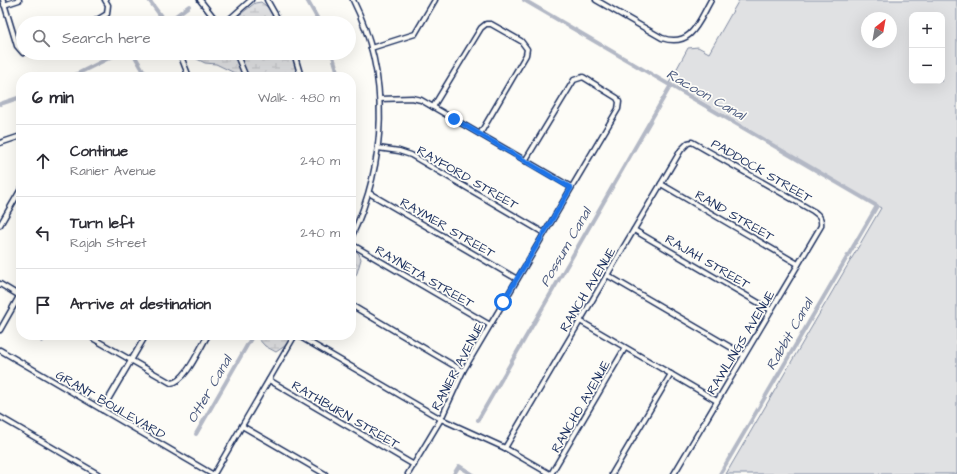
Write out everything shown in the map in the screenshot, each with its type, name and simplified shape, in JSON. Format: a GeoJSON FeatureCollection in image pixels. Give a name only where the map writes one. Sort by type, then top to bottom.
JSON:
{"type":"FeatureCollection","features":[{"type":"Feature","properties":{"kind":"street"},"geometry":{"type":"LineString","coordinates":[[3,0],[16,43]]}},
{"type":"Feature","properties":{"kind":"street"},"geometry":{"type":"LineString","coordinates":[[4,5],[19,0]]}},
{"type":"Feature","properties":{"kind":"street"},"geometry":{"type":"LineString","coordinates":[[104,16],[108,10],[105,0]]}},
{"type":"Feature","properties":{"kind":"street"},"geometry":{"type":"LineString","coordinates":[[200,0],[213,16]]}},
{"type":"Feature","properties":{"kind":"street"},"geometry":{"type":"LineString","coordinates":[[233,16],[251,0]]}},
{"type":"Feature","properties":{"kind":"street"},"geometry":{"type":"LineString","coordinates":[[267,0],[276,16]]}},
{"type":"Feature","properties":{"kind":"street"},"geometry":{"type":"LineString","coordinates":[[353,0],[365,26],[371,48],[380,99],[378,148],[369,192],[356,225]]}},
{"type":"Feature","properties":{"kind":"street"},"geometry":{"type":"LineString","coordinates":[[371,48],[415,34],[435,0]]}},
{"type":"Feature","properties":{"kind":"street"},"geometry":{"type":"LineString","coordinates":[[596,0],[669,40],[686,38],[693,32],[711,0]]}},
{"type":"Feature","properties":{"kind":"street"},"geometry":{"type":"LineString","coordinates":[[434,107],[477,34],[486,24],[491,24],[521,42],[527,49],[524,59],[480,134]]}},
{"type":"Feature","properties":{"kind":"street"},"geometry":{"type":"LineString","coordinates":[[182,60],[187,72]]}},
{"type":"Feature","properties":{"kind":"street"},"geometry":{"type":"LineString","coordinates":[[239,60],[244,72]]}},
{"type":"Feature","properties":{"kind":"street"},"geometry":{"type":"LineString","coordinates":[[296,60],[300,72]]}},
{"type":"Feature","properties":{"kind":"street","name":"RANIER AVENUE"},"geometry":{"type":"LineString","coordinates":[[408,474],[441,419],[463,371],[618,109],[619,102],[613,95],[583,78],[577,78],[571,83],[525,161]]}},
{"type":"Feature","properties":{"kind":"street"},"geometry":{"type":"LineString","coordinates":[[380,99],[416,99],[434,107],[571,188]]}},
{"type":"Feature","properties":{"kind":"street"},"geometry":{"type":"LineString","coordinates":[[0,143],[16,138]]}},
{"type":"Feature","properties":{"kind":"street","name":"RANCH AVENUE"},"geometry":{"type":"LineString","coordinates":[[505,448],[681,150],[688,143]]}},
{"type":"Feature","properties":{"kind":"street","name":"PADDOCK STREET"},"geometry":{"type":"LineString","coordinates":[[688,143],[696,143],[817,214],[822,221]]}},
{"type":"Feature","properties":{"kind":"street","name":"RAYFORD STREET"},"geometry":{"type":"LineString","coordinates":[[378,148],[399,151],[411,155],[544,233]]}},
{"type":"Feature","properties":{"kind":"street","name":"RAND STREET"},"geometry":{"type":"LineString","coordinates":[[661,184],[798,264]]}},
{"type":"Feature","properties":{"kind":"street","name":"RAYMER STREET"},"geometry":{"type":"LineString","coordinates":[[369,192],[517,278]]}},
{"type":"Feature","properties":{"kind":"street"},"geometry":{"type":"LineString","coordinates":[[0,225],[16,198]]}},
{"type":"Feature","properties":{"kind":"street","name":"RAWLINGS AVENUE"},"geometry":{"type":"LineString","coordinates":[[674,474],[821,226],[822,221]]}},
{"type":"Feature","properties":{"kind":"street","name":"RAJAH STREET"},"geometry":{"type":"LineString","coordinates":[[634,230],[771,310]]}},
{"type":"Feature","properties":{"kind":"street","name":"RAYNETA STREET"},"geometry":{"type":"LineString","coordinates":[[356,247],[490,325]]}},
{"type":"Feature","properties":{"kind":"street"},"geometry":{"type":"LineString","coordinates":[[607,275],[744,355]]}},
{"type":"Feature","properties":{"kind":"street"},"geometry":{"type":"LineString","coordinates":[[0,284],[16,292]]}},
{"type":"Feature","properties":{"kind":"street"},"geometry":{"type":"LineString","coordinates":[[0,330],[16,301]]}},
{"type":"Feature","properties":{"kind":"street"},"geometry":{"type":"LineString","coordinates":[[356,308],[463,371]]}},
{"type":"Feature","properties":{"kind":"street"},"geometry":{"type":"LineString","coordinates":[[580,321],[717,401]]}},
{"type":"Feature","properties":{"kind":"street"},"geometry":{"type":"LineString","coordinates":[[96,340],[167,382],[176,383],[184,376],[205,340]]}},
{"type":"Feature","properties":{"kind":"street"},"geometry":{"type":"LineString","coordinates":[[102,410],[143,340]]}},
{"type":"Feature","properties":{"kind":"street"},"geometry":{"type":"LineString","coordinates":[[213,474],[293,340]]}},
{"type":"Feature","properties":{"kind":"street"},"geometry":{"type":"LineString","coordinates":[[305,340],[441,419],[505,448],[551,474]]}},
{"type":"Feature","properties":{"kind":"street","name":"RANCHO AVENUE"},"geometry":{"type":"LineString","coordinates":[[551,474],[625,348]]}},
{"type":"Feature","properties":{"kind":"street","name":"GRANT BOULEVARD"},"geometry":{"type":"LineString","coordinates":[[0,350],[213,474]]}},
{"type":"Feature","properties":{"kind":"street"},"geometry":{"type":"LineString","coordinates":[[612,474],[671,374]]}},
{"type":"Feature","properties":{"kind":"street","name":"RATHBURN STREET"},"geometry":{"type":"LineString","coordinates":[[269,380],[414,465]]}},
{"type":"Feature","properties":{"kind":"street"},"geometry":{"type":"LineString","coordinates":[[0,417],[98,474]]}},
{"type":"Feature","properties":{"kind":"street"},"geometry":{"type":"LineString","coordinates":[[242,426],[325,474]]}},
{"type":"Feature","properties":{"kind":"green space"},"geometry":{"type":"Polygon","coordinates":[[[739,0],[957,0],[957,474],[726,474],[881,208],[669,83],[688,48],[698,47],[709,53],[739,0]]]}},
{"type":"Feature","properties":{"kind":"green space"},"geometry":{"type":"Polygon","coordinates":[[[261,2],[277,16],[238,16],[255,3],[261,2]]]}},
{"type":"Feature","properties":{"kind":"green space"},"geometry":{"type":"Polygon","coordinates":[[[199,60],[294,60],[298,72],[233,72],[216,64],[205,63],[199,60]]]}},
{"type":"Feature","properties":{"kind":"green space"},"geometry":{"type":"Polygon","coordinates":[[[356,251],[361,259],[356,275],[356,251]]]}},
{"type":"Feature","properties":{"kind":"green space"},"geometry":{"type":"Polygon","coordinates":[[[260,340],[289,340],[285,346],[276,352],[265,346],[260,340]]]}},
{"type":"Feature","properties":{"kind":"waterway"},"geometry":{"type":"LineString","coordinates":[[149,0],[161,16]]}},
{"type":"Feature","properties":{"kind":"waterway","name":"Otter Canal"},"geometry":{"type":"LineString","coordinates":[[307,0],[316,16]]}},
{"type":"Feature","properties":{"kind":"waterway","name":"Racoon Canal"},"geometry":{"type":"LineString","coordinates":[[524,0],[877,206],[720,474]]}},
{"type":"Feature","properties":{"kind":"waterway"},"geometry":{"type":"LineString","coordinates":[[175,16],[189,6]]}},
{"type":"Feature","properties":{"kind":"waterway"},"geometry":{"type":"LineString","coordinates":[[81,72],[105,60]]}},
{"type":"Feature","properties":{"kind":"waterway"},"geometry":{"type":"LineString","coordinates":[[137,60],[144,72]]}},
{"type":"Feature","properties":{"kind":"waterway","name":"Otter Canal"},"geometry":{"type":"LineString","coordinates":[[334,60],[338,72]]}},
{"type":"Feature","properties":{"kind":"waterway","name":"Possum Canal"},"geometry":{"type":"LineString","coordinates":[[478,420],[671,85]]}},
{"type":"Feature","properties":{"kind":"waterway"},"geometry":{"type":"LineString","coordinates":[[0,104],[16,99]]}},
{"type":"Feature","properties":{"kind":"waterway","name":"Otter Canal"},"geometry":{"type":"LineString","coordinates":[[196,434],[250,340]]}},
{"type":"Feature","properties":{"kind":"waterway","name":"Rabbit Canal"},"geometry":{"type":"LineString","coordinates":[[454,474],[459,466],[472,474]]}},
{"type":"Feature","properties":{"kind":"route"},"geometry":{"type":"LineString","coordinates":[[454,119],[571,188],[503,302]]}}]}
